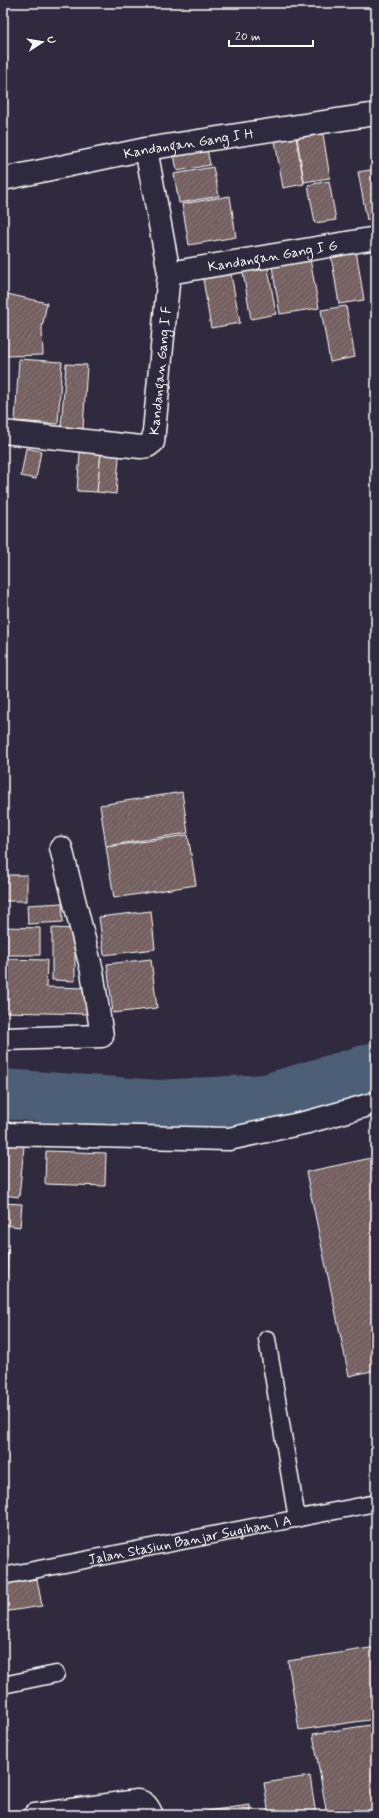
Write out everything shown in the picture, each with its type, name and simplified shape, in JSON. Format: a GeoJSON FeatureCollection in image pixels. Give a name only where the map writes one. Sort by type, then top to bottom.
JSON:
{"type":"FeatureCollection","features":[{"type":"Feature","properties":{"kind":"street","name":"Kandangan Gang I H"},"geometry":{"type":"LineString","coordinates":[[3,179],[146,149],[376,114]]}},
{"type":"Feature","properties":{"kind":"street","name":"Kandangan Gang I F"},"geometry":{"type":"LineString","coordinates":[[3,432],[141,447],[148,446],[153,442],[169,273],[146,149]]}},
{"type":"Feature","properties":{"kind":"street","name":"Kandangan Gang I G"},"geometry":{"type":"LineString","coordinates":[[169,273],[376,238]]}},
{"type":"Feature","properties":{"kind":"street"},"geometry":{"type":"LineString","coordinates":[[3,1039],[102,1036],[92,971],[61,848]]}},
{"type":"Feature","properties":{"kind":"street"},"geometry":{"type":"LineString","coordinates":[[3,1134],[229,1139],[308,1122],[376,1103]]}},
{"type":"Feature","properties":{"kind":"street"},"geometry":{"type":"LineString","coordinates":[[35,1815],[137,1801],[148,1805],[152,1815]]}},
{"type":"Feature","properties":{"kind":"lane"},"geometry":{"type":"LineString","coordinates":[[267,1339],[297,1519]]}},
{"type":"Feature","properties":{"kind":"lane","name":"Jalan Stasiun Banjar Sugihan I A"},"geometry":{"type":"LineString","coordinates":[[3,1576],[376,1503]]}},
{"type":"Feature","properties":{"kind":"lane"},"geometry":{"type":"LineString","coordinates":[[3,1685],[56,1674]]}},
{"type":"Feature","properties":{"kind":"building"},"geometry":{"type":"Polygon","coordinates":[[[323,134],[330,178],[304,182],[297,138],[323,134]]]}},
{"type":"Feature","properties":{"kind":"building"},"geometry":{"type":"Polygon","coordinates":[[[296,137],[304,184],[283,188],[275,141],[296,137]]]}},
{"type":"Feature","properties":{"kind":"building"},"geometry":{"type":"Polygon","coordinates":[[[206,143],[210,165],[177,171],[173,149],[206,143]]]}},
{"type":"Feature","properties":{"kind":"building"},"geometry":{"type":"Polygon","coordinates":[[[213,167],[219,196],[179,203],[174,174],[213,167]]]}},
{"type":"Feature","properties":{"kind":"building"},"geometry":{"type":"Polygon","coordinates":[[[376,169],[376,219],[367,220],[358,172],[376,169]]]}},
{"type":"Feature","properties":{"kind":"building"},"geometry":{"type":"Polygon","coordinates":[[[329,181],[336,220],[315,223],[308,185],[329,181]]]}},
{"type":"Feature","properties":{"kind":"building"},"geometry":{"type":"Polygon","coordinates":[[[230,196],[236,237],[189,245],[182,204],[230,196]]]}},
{"type":"Feature","properties":{"kind":"building"},"geometry":{"type":"Polygon","coordinates":[[[356,250],[364,300],[339,304],[331,255],[356,250]]]}},
{"type":"Feature","properties":{"kind":"building"},"geometry":{"type":"Polygon","coordinates":[[[310,259],[319,308],[280,314],[272,266],[310,259]]]}},
{"type":"Feature","properties":{"kind":"building"},"geometry":{"type":"Polygon","coordinates":[[[268,268],[276,314],[251,319],[243,272],[268,268]]]}},
{"type":"Feature","properties":{"kind":"building"},"geometry":{"type":"Polygon","coordinates":[[[231,274],[240,323],[211,328],[203,279],[231,274]]]}},
{"type":"Feature","properties":{"kind":"building"},"geometry":{"type":"Polygon","coordinates":[[[3,293],[47,303],[42,328],[43,355],[5,356],[3,331],[3,293]]]}},
{"type":"Feature","properties":{"kind":"building"},"geometry":{"type":"Polygon","coordinates":[[[346,306],[355,357],[330,362],[321,310],[346,306]]]}},
{"type":"Feature","properties":{"kind":"building"},"geometry":{"type":"Polygon","coordinates":[[[19,359],[62,362],[58,424],[15,421],[19,359]]]}},
{"type":"Feature","properties":{"kind":"building"},"geometry":{"type":"Polygon","coordinates":[[[66,364],[87,365],[83,429],[61,427],[66,364]]]}},
{"type":"Feature","properties":{"kind":"building"},"geometry":{"type":"Polygon","coordinates":[[[81,441],[102,443],[97,492],[77,491],[81,441]]]}},
{"type":"Feature","properties":{"kind":"building"},"geometry":{"type":"Polygon","coordinates":[[[102,443],[120,445],[116,494],[97,492],[102,443]]]}},
{"type":"Feature","properties":{"kind":"building"},"geometry":{"type":"Polygon","coordinates":[[[26,448],[41,451],[36,479],[21,476],[26,448]]]}},
{"type":"Feature","properties":{"kind":"building"},"geometry":{"type":"Polygon","coordinates":[[[182,792],[188,833],[106,846],[100,805],[182,792]]]}},
{"type":"Feature","properties":{"kind":"building"},"geometry":{"type":"Polygon","coordinates":[[[188,835],[196,885],[114,898],[106,847],[188,835]]]}},
{"type":"Feature","properties":{"kind":"building"},"geometry":{"type":"Polygon","coordinates":[[[3,875],[27,875],[27,901],[3,901],[3,875]]]}},
{"type":"Feature","properties":{"kind":"building"},"geometry":{"type":"Polygon","coordinates":[[[62,903],[63,922],[28,924],[27,905],[62,903]]]}},
{"type":"Feature","properties":{"kind":"building"},"geometry":{"type":"Polygon","coordinates":[[[151,911],[155,949],[104,955],[99,917],[151,911]]]}},
{"type":"Feature","properties":{"kind":"building"},"geometry":{"type":"Polygon","coordinates":[[[3,927],[40,928],[40,955],[3,955],[3,927]]]}},
{"type":"Feature","properties":{"kind":"building"},"geometry":{"type":"Polygon","coordinates":[[[52,928],[75,929],[75,981],[52,980],[52,928]]]}},
{"type":"Feature","properties":{"kind":"building"},"geometry":{"type":"Polygon","coordinates":[[[3,959],[47,960],[46,987],[90,988],[90,1014],[3,1012],[3,959]]]}},
{"type":"Feature","properties":{"kind":"building"},"geometry":{"type":"Polygon","coordinates":[[[151,959],[157,1008],[113,1013],[107,964],[151,959]]]}},
{"type":"Feature","properties":{"kind":"building"},"geometry":{"type":"Polygon","coordinates":[[[3,1144],[24,1146],[19,1197],[3,1195],[3,1144]]]}},
{"type":"Feature","properties":{"kind":"building"},"geometry":{"type":"Polygon","coordinates":[[[46,1151],[106,1153],[105,1186],[45,1184],[46,1151]]]}},
{"type":"Feature","properties":{"kind":"building"},"geometry":{"type":"Polygon","coordinates":[[[376,1157],[376,1370],[349,1376],[306,1172],[376,1157]]]}},
{"type":"Feature","properties":{"kind":"building"},"geometry":{"type":"Polygon","coordinates":[[[3,1203],[22,1204],[20,1227],[3,1225],[3,1203]]]}},
{"type":"Feature","properties":{"kind":"building"},"geometry":{"type":"Polygon","coordinates":[[[3,1250],[8,1250],[7,1278],[3,1278],[3,1250]]]}},
{"type":"Feature","properties":{"kind":"building"},"geometry":{"type":"Polygon","coordinates":[[[37,1579],[42,1606],[3,1612],[3,1584],[37,1579]]]}},
{"type":"Feature","properties":{"kind":"building"},"geometry":{"type":"Polygon","coordinates":[[[376,1647],[376,1719],[299,1730],[288,1661],[376,1647]]]}},
{"type":"Feature","properties":{"kind":"building"},"geometry":{"type":"Polygon","coordinates":[[[376,1724],[376,1815],[327,1815],[313,1734],[376,1724]]]}},
{"type":"Feature","properties":{"kind":"building"},"geometry":{"type":"Polygon","coordinates":[[[310,1776],[316,1815],[269,1815],[264,1783],[310,1776]]]}},
{"type":"Feature","properties":{"kind":"building"},"geometry":{"type":"Polygon","coordinates":[[[250,1805],[251,1815],[201,1815],[200,1812],[250,1805]]]}},
{"type":"Feature","properties":{"kind":"waterway"},"geometry":{"type":"LineString","coordinates":[[3,1094],[158,1105],[266,1099],[376,1067]]}}]}
